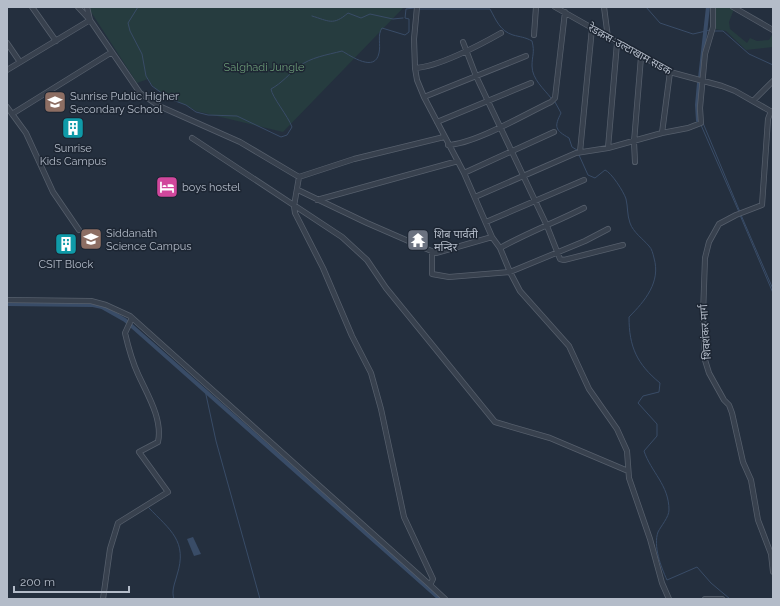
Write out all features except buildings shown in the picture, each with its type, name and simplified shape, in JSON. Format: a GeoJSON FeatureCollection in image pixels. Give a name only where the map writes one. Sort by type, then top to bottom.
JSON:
{"type":"FeatureCollection","features":[{"type":"Feature","properties":{"kind":"street"},"geometry":{"type":"LineString","coordinates":[[32,7],[56,41]]}},
{"type":"Feature","properties":{"kind":"street"},"geometry":{"type":"LineString","coordinates":[[78,7],[90,20],[140,93],[159,106],[240,142],[299,177],[354,160],[444,137]]}},
{"type":"Feature","properties":{"kind":"street"},"geometry":{"type":"LineString","coordinates":[[87,7],[90,20]]}},
{"type":"Feature","properties":{"kind":"street"},"geometry":{"type":"LineString","coordinates":[[534,35],[536,7]]}},
{"type":"Feature","properties":{"kind":"street","name":"रेडक्रस-उल्टाखाम सडक"},"geometry":{"type":"LineString","coordinates":[[556,7],[641,57],[670,72],[680,76],[702,80],[735,91],[772,112]]}},
{"type":"Feature","properties":{"kind":"street"},"geometry":{"type":"LineString","coordinates":[[604,7],[608,38]]}},
{"type":"Feature","properties":{"kind":"street"},"geometry":{"type":"LineString","coordinates":[[475,197],[578,152],[587,152],[634,142],[662,133],[688,128],[702,122],[700,108],[702,80],[705,54],[712,29],[713,7]]}},
{"type":"Feature","properties":{"kind":"street"},"geometry":{"type":"LineString","coordinates":[[733,7],[773,30]]}},
{"type":"Feature","properties":{"kind":"street"},"geometry":{"type":"LineString","coordinates":[[417,9],[414,40],[415,68],[417,80],[424,97],[464,173],[492,237],[500,248],[520,291],[569,346],[589,389],[617,428],[628,451],[628,471],[662,583],[669,599]]}},
{"type":"Feature","properties":{"kind":"street"},"geometry":{"type":"LineString","coordinates":[[448,145],[457,145],[500,127],[553,100],[561,57],[565,12]]}},
{"type":"Feature","properties":{"kind":"street"},"geometry":{"type":"LineString","coordinates":[[7,70],[90,20]]}},
{"type":"Feature","properties":{"kind":"street"},"geometry":{"type":"LineString","coordinates":[[578,152],[592,28]]}},
{"type":"Feature","properties":{"kind":"street"},"geometry":{"type":"LineString","coordinates":[[415,68],[424,68],[466,51],[501,33]]}},
{"type":"Feature","properties":{"kind":"street"},"geometry":{"type":"LineString","coordinates":[[7,42],[20,62]]}},
{"type":"Feature","properties":{"kind":"street"},"geometry":{"type":"LineString","coordinates":[[463,42],[476,76],[547,226],[560,259],[564,260],[623,245]]}},
{"type":"Feature","properties":{"kind":"street"},"geometry":{"type":"LineString","coordinates":[[608,148],[617,43]]}},
{"type":"Feature","properties":{"kind":"street"},"geometry":{"type":"LineString","coordinates":[[12,114],[112,52]]}},
{"type":"Feature","properties":{"kind":"street"},"geometry":{"type":"LineString","coordinates":[[424,97],[526,56]]}},
{"type":"Feature","properties":{"kind":"street"},"geometry":{"type":"LineString","coordinates":[[635,162],[634,142],[641,57]]}},
{"type":"Feature","properties":{"kind":"street"},"geometry":{"type":"LineString","coordinates":[[662,133],[670,72]]}},
{"type":"Feature","properties":{"kind":"street"},"geometry":{"type":"LineString","coordinates":[[753,101],[773,81]]}},
{"type":"Feature","properties":{"kind":"street"},"geometry":{"type":"LineString","coordinates":[[437,122],[488,102],[531,82]]}},
{"type":"Feature","properties":{"kind":"street"},"geometry":{"type":"LineString","coordinates":[[7,107],[26,134],[53,192],[79,230]]}},
{"type":"Feature","properties":{"kind":"street","name":"शिवशंकर मार्ग"},"geometry":{"type":"LineString","coordinates":[[772,112],[768,119],[762,205],[736,215],[720,224],[706,250],[703,296],[705,360],[709,373],[724,400],[729,405],[732,413],[743,462],[751,480],[758,520],[771,554],[773,572]]}},
{"type":"Feature","properties":{"kind":"street"},"geometry":{"type":"LineString","coordinates":[[464,173],[554,132]]}},
{"type":"Feature","properties":{"kind":"street"},"geometry":{"type":"LineString","coordinates":[[192,138],[284,197],[294,206],[342,237],[367,260],[386,288],[495,422],[550,438],[628,471]]}},
{"type":"Feature","properties":{"kind":"street"},"geometry":{"type":"LineString","coordinates":[[317,200],[458,161]]}},
{"type":"Feature","properties":{"kind":"street"},"geometry":{"type":"LineString","coordinates":[[299,177],[298,190],[294,206],[295,213],[323,268],[352,336],[371,373],[381,409],[404,517],[433,579],[430,585]]}},
{"type":"Feature","properties":{"kind":"street"},"geometry":{"type":"LineString","coordinates":[[486,222],[584,180]]}},
{"type":"Feature","properties":{"kind":"street"},"geometry":{"type":"LineString","coordinates":[[298,190],[317,200],[436,253],[492,237]]}},
{"type":"Feature","properties":{"kind":"street"},"geometry":{"type":"LineString","coordinates":[[500,248],[520,236],[547,226],[584,208]]}},
{"type":"Feature","properties":{"kind":"street"},"geometry":{"type":"LineString","coordinates":[[432,251],[432,274],[449,277],[510,272],[608,228]]}},
{"type":"Feature","properties":{"kind":"street"},"geometry":{"type":"LineString","coordinates":[[7,300],[91,301],[106,305],[130,321],[445,599]]}},
{"type":"Feature","properties":{"kind":"street"},"geometry":{"type":"LineString","coordinates":[[103,599],[110,549],[118,523],[168,492],[140,452],[158,442],[159,436],[153,404],[137,373],[124,332],[130,321]]}},
{"type":"Feature","properties":{"kind":"street"},"geometry":{"type":"LineString","coordinates":[[705,599],[722,599]]}},
{"type":"Feature","properties":{"kind":"green space","name":"Salghadi Jungle"},"geometry":{"type":"Polygon","coordinates":[[[90,7],[404,7],[283,132],[196,111],[157,90],[148,79],[137,83],[91,12],[90,7]]]}},
{"type":"Feature","properties":{"kind":"green space"},"geometry":{"type":"Polygon","coordinates":[[[715,7],[731,7],[734,9],[729,22],[730,29],[747,43],[750,38],[757,41],[769,40],[773,33],[773,47],[746,50],[726,31],[715,29],[715,7]]]}},
{"type":"Feature","properties":{"kind":"water"},"geometry":{"type":"Polygon","coordinates":[[[193,537],[201,554],[194,556],[187,539],[193,537]]]}},
{"type":"Feature","properties":{"kind":"waterway"},"geometry":{"type":"LineString","coordinates":[[138,7],[128,23],[130,31],[142,54],[146,76],[152,86],[170,99],[186,105],[196,112],[208,115],[237,116],[281,137],[287,135],[292,127],[274,97],[271,89],[303,64],[325,55],[342,51],[362,61],[373,62],[377,59],[379,53],[380,34],[382,28],[405,35],[409,32],[409,19],[405,18],[406,9],[414,8]]}},
{"type":"Feature","properties":{"kind":"waterway"},"geometry":{"type":"LineString","coordinates":[[646,7],[660,23],[693,34],[710,30]]}},
{"type":"Feature","properties":{"kind":"waterway"},"geometry":{"type":"LineString","coordinates":[[700,78],[708,7]]}},
{"type":"Feature","properties":{"kind":"waterway"},"geometry":{"type":"LineString","coordinates":[[419,9],[490,9],[499,25],[505,31],[532,41],[532,66],[534,75],[539,84],[551,98]]}},
{"type":"Feature","properties":{"kind":"waterway"},"geometry":{"type":"LineString","coordinates":[[312,16],[327,21],[338,20],[348,13],[361,18],[370,14],[393,19],[403,18]]}},
{"type":"Feature","properties":{"kind":"waterway"},"geometry":{"type":"LineString","coordinates":[[713,31],[723,31],[749,54],[773,65]]}},
{"type":"Feature","properties":{"kind":"waterway"},"geometry":{"type":"LineString","coordinates":[[698,121],[697,105],[699,83]]}},
{"type":"Feature","properties":{"kind":"waterway"},"geometry":{"type":"LineString","coordinates":[[555,102],[561,113],[557,122],[557,128],[561,133],[569,138],[572,147],[577,150]]}},
{"type":"Feature","properties":{"kind":"waterway"},"geometry":{"type":"LineString","coordinates":[[703,123],[740,212]]}},
{"type":"Feature","properties":{"kind":"waterway"},"geometry":{"type":"LineString","coordinates":[[701,125],[739,212]]}},
{"type":"Feature","properties":{"kind":"waterway"},"geometry":{"type":"LineString","coordinates":[[579,155],[588,175],[595,178],[605,170],[611,174],[626,199],[628,217],[631,226],[650,247],[656,267],[653,283],[646,298],[629,317],[629,328],[633,346],[640,362],[645,369],[660,383],[659,392],[643,396],[638,403],[657,424],[657,436],[644,451],[663,486],[668,501],[669,513],[658,532],[656,544],[660,563],[667,580],[697,567],[711,583],[730,599]]}},
{"type":"Feature","properties":{"kind":"waterway"},"geometry":{"type":"LineString","coordinates":[[740,215],[773,293]]}},
{"type":"Feature","properties":{"kind":"waterway"},"geometry":{"type":"LineString","coordinates":[[741,215],[773,289]]}},
{"type":"Feature","properties":{"kind":"waterway"},"geometry":{"type":"LineString","coordinates":[[7,304],[93,305],[102,307],[125,320],[440,599]]}},
{"type":"Feature","properties":{"kind":"waterway"},"geometry":{"type":"LineString","coordinates":[[205,390],[216,441],[260,599]]}},
{"type":"Feature","properties":{"kind":"waterway"},"geometry":{"type":"LineString","coordinates":[[149,508],[170,530],[179,545],[180,563],[173,590],[174,599]]}},
{"type":"Feature","properties":{"kind":"place","name":"Sunrise Public Higher Secondary School"},"geometry":{"type":"Point","coordinates":[55,102]}},
{"type":"Feature","properties":{"kind":"place","name":"Sunrise Kids Campus"},"geometry":{"type":"Point","coordinates":[73,128]}},
{"type":"Feature","properties":{"kind":"place","name":"boys hostel"},"geometry":{"type":"Point","coordinates":[167,187]}},
{"type":"Feature","properties":{"kind":"place","name":"Siddanath Science Campus"},"geometry":{"type":"Point","coordinates":[91,239]}},
{"type":"Feature","properties":{"kind":"place","name":"शिब पार्वती मन्दिर"},"geometry":{"type":"Point","coordinates":[418,240]}},
{"type":"Feature","properties":{"kind":"place","name":"CSIT Block"},"geometry":{"type":"Point","coordinates":[66,244]}}]}
